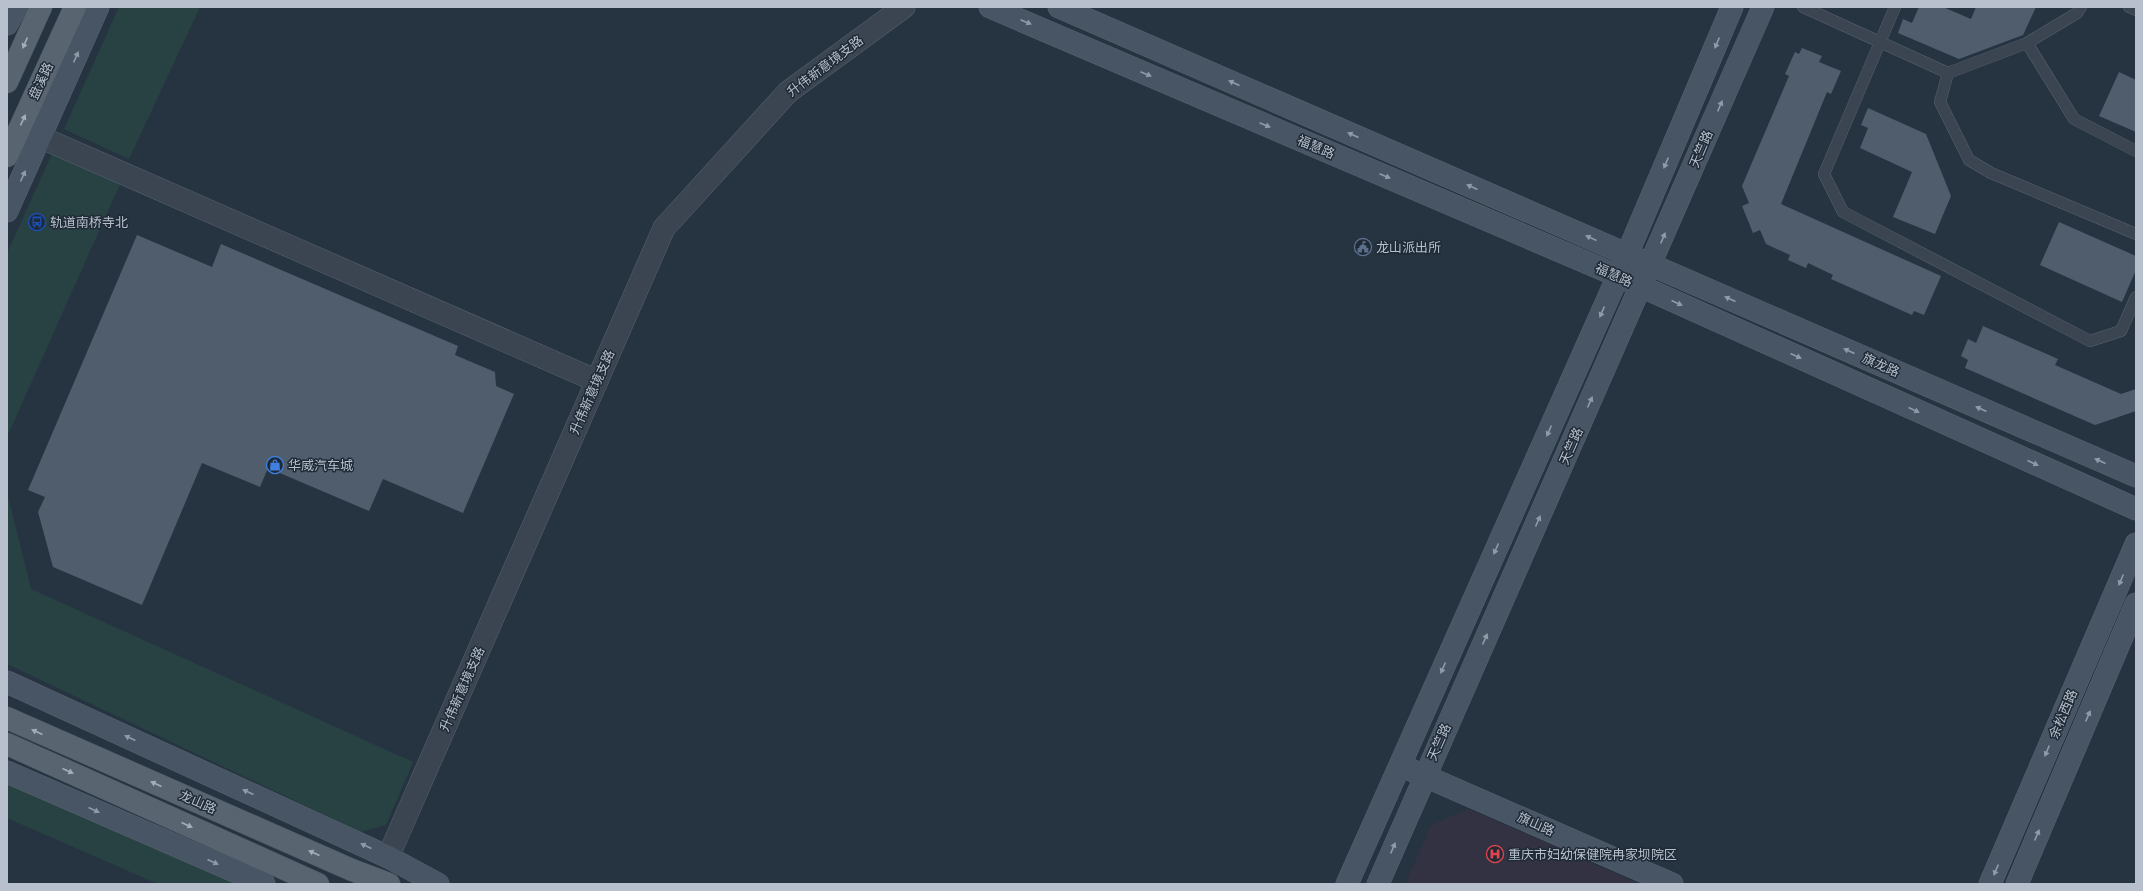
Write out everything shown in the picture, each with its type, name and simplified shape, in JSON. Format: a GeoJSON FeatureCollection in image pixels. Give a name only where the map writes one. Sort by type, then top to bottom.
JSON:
{"type":"FeatureCollection","features":[{"type":"Feature","properties":{"kind":"main road"},"geometry":{"type":"LineString","coordinates":[[7,24],[16,7]]}},
{"type":"Feature","properties":{"kind":"main road"},"geometry":{"type":"LineString","coordinates":[[7,82],[41,7]]}},
{"type":"Feature","properties":{"kind":"main road","name":"盘溪路"},"geometry":{"type":"LineString","coordinates":[[7,156],[75,7]]}},
{"type":"Feature","properties":{"kind":"main road"},"geometry":{"type":"LineString","coordinates":[[7,211],[98,7]]}},
{"type":"Feature","properties":{"kind":"main road","name":"福慧路"},"geometry":{"type":"LineString","coordinates":[[990,7],[1618,276],[2136,509]]}},
{"type":"Feature","properties":{"kind":"main road","name":"福慧路"},"geometry":{"type":"LineString","coordinates":[[1060,7],[1627,254]]}},
{"type":"Feature","properties":{"kind":"main road","name":"天竺路"},"geometry":{"type":"LineString","coordinates":[[1347,884],[1618,276],[1732,7]]}},
{"type":"Feature","properties":{"kind":"main road","name":"天竺路"},"geometry":{"type":"LineString","coordinates":[[1378,884],[1424,775],[1642,287],[1763,7]]}},
{"type":"Feature","properties":{"kind":"main road","name":"旗龙路"},"geometry":{"type":"LineString","coordinates":[[1627,254],[2136,476]]}},
{"type":"Feature","properties":{"kind":"main road","name":"余松西路"},"geometry":{"type":"LineString","coordinates":[[1990,884],[2136,544]]}},
{"type":"Feature","properties":{"kind":"main road","name":"余松西路"},"geometry":{"type":"LineString","coordinates":[[2017,884],[2136,604]]}},
{"type":"Feature","properties":{"kind":"main road"},"geometry":{"type":"LineString","coordinates":[[7,682],[388,857],[438,884]]}},
{"type":"Feature","properties":{"kind":"main road","name":"龙山路"},"geometry":{"type":"LineString","coordinates":[[7,718],[352,870],[389,884]]}},
{"type":"Feature","properties":{"kind":"main road","name":"龙山路"},"geometry":{"type":"LineString","coordinates":[[7,744],[318,884]]}},
{"type":"Feature","properties":{"kind":"main road","name":"旗山路"},"geometry":{"type":"LineString","coordinates":[[1399,765],[1672,884]]}},
{"type":"Feature","properties":{"kind":"main road"},"geometry":{"type":"LineString","coordinates":[[7,772],[264,884]]}},
{"type":"Feature","properties":{"kind":"street","name":"升伟新意境支路"},"geometry":{"type":"LineString","coordinates":[[388,857],[664,228],[788,92],[904,7]]}},
{"type":"Feature","properties":{"kind":"street"},"geometry":{"type":"LineString","coordinates":[[40,137],[597,381]]}},
{"type":"Feature","properties":{"kind":"lane"},"geometry":{"type":"LineString","coordinates":[[1803,7],[1948,73],[2027,43],[2077,13],[2081,7]]}},
{"type":"Feature","properties":{"kind":"lane"},"geometry":{"type":"LineString","coordinates":[[1895,7],[1824,174],[1842,212],[2090,341],[2122,331],[2136,297]]}},
{"type":"Feature","properties":{"kind":"lane"},"geometry":{"type":"LineString","coordinates":[[2129,7],[2136,10]]}},
{"type":"Feature","properties":{"kind":"lane"},"geometry":{"type":"LineString","coordinates":[[2027,43],[2074,119],[2136,151]]}},
{"type":"Feature","properties":{"kind":"lane"},"geometry":{"type":"LineString","coordinates":[[1948,73],[1940,102],[1969,160],[1991,173],[2136,234]]}},
{"type":"Feature","properties":{"kind":"shaded area","name":"重庆市妇幼保健院冉家坝院区"},"geometry":{"type":"Polygon","coordinates":[[[1469,809],[1639,884],[1405,884],[1431,825],[1469,809]]]}},
{"type":"Feature","properties":{"kind":"green space"},"geometry":{"type":"Polygon","coordinates":[[[119,7],[200,7],[129,159],[64,129],[119,7]]]}},
{"type":"Feature","properties":{"kind":"green space"},"geometry":{"type":"Polygon","coordinates":[[[52,154],[120,184],[7,437],[7,253],[52,154]]]}},
{"type":"Feature","properties":{"kind":"green space"},"geometry":{"type":"Polygon","coordinates":[[[7,493],[31,589],[413,762],[386,825],[361,832],[7,664],[7,493]]]}},
{"type":"Feature","properties":{"kind":"green space"},"geometry":{"type":"Polygon","coordinates":[[[7,783],[236,884],[158,884],[7,818],[7,783]]]}},
{"type":"Feature","properties":{"kind":"building"},"geometry":{"type":"Polygon","coordinates":[[[1919,7],[1943,7],[1971,19],[1976,7],[2036,7],[2023,35],[1959,59],[1898,33],[1903,19],[1912,23],[1919,7]]]}},
{"type":"Feature","properties":{"kind":"building"},"geometry":{"type":"Polygon","coordinates":[[[1802,48],[1822,56],[1819,62],[1841,71],[1831,94],[1827,92],[1781,204],[1941,276],[1924,315],[1914,311],[1912,315],[1831,279],[1833,275],[1808,263],[1806,268],[1788,260],[1790,255],[1766,244],[1760,230],[1753,233],[1742,206],[1749,203],[1742,186],[1789,76],[1785,74],[1795,52],[1799,54],[1802,48]]]}},
{"type":"Feature","properties":{"kind":"building"},"geometry":{"type":"Polygon","coordinates":[[[2119,72],[2136,80],[2136,132],[2099,116],[2119,72]]]}},
{"type":"Feature","properties":{"kind":"building"},"geometry":{"type":"Polygon","coordinates":[[[1868,108],[1926,134],[1951,196],[1935,234],[1893,217],[1912,172],[1860,148],[1868,128],[1861,125],[1868,108]]]}},
{"type":"Feature","properties":{"kind":"building"},"geometry":{"type":"Polygon","coordinates":[[[2059,222],[2136,256],[2136,270],[2122,302],[2040,265],[2059,222]]]}},
{"type":"Feature","properties":{"kind":"building"},"geometry":{"type":"Polygon","coordinates":[[[137,235],[212,267],[221,244],[458,346],[455,355],[495,372],[496,386],[514,394],[463,513],[383,479],[369,511],[268,468],[260,487],[202,463],[142,605],[53,567],[38,512],[45,497],[28,490],[137,235]]]}},
{"type":"Feature","properties":{"kind":"building"},"geometry":{"type":"Polygon","coordinates":[[[1983,326],[2058,359],[2055,365],[2121,394],[2136,389],[2136,411],[2095,425],[1965,368],[1968,360],[1961,356],[1968,339],[1976,343],[1983,326]]]}},
{"type":"Feature","properties":{"kind":"place","name":"轨道南桥寺北"},"geometry":{"type":"Point","coordinates":[37,222]}},
{"type":"Feature","properties":{"kind":"place","name":"龙山派出所"},"geometry":{"type":"Point","coordinates":[1363,247]}},
{"type":"Feature","properties":{"kind":"place","name":"华威汽车城"},"geometry":{"type":"Point","coordinates":[275,465]}},
{"type":"Feature","properties":{"kind":"place","name":"重庆市妇幼保健院冉家坝院区"},"geometry":{"type":"Point","coordinates":[1495,854]}}]}
